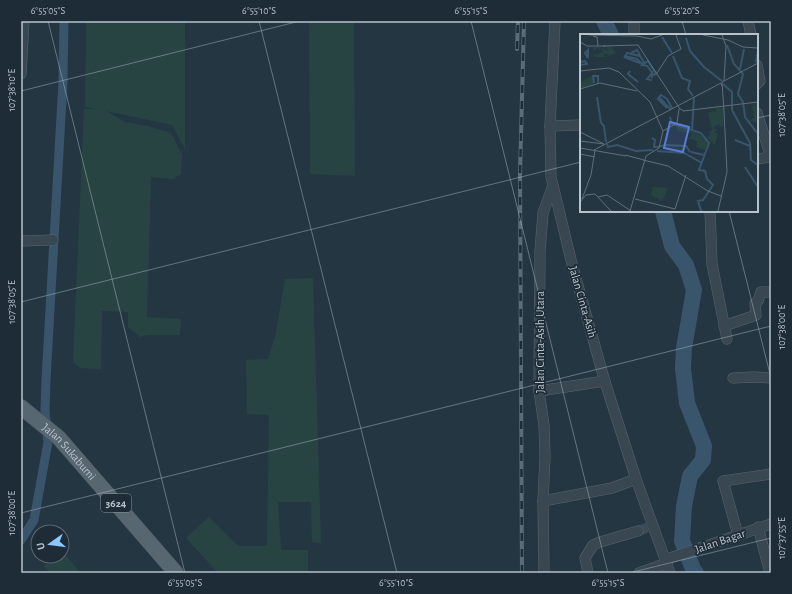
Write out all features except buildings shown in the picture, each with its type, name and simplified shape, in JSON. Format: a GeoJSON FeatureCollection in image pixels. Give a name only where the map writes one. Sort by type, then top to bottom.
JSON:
{"type":"FeatureCollection","features":[{"type":"Feature","properties":{"kind":"main road","name":"Jalan Sukabumi"},"geometry":{"type":"LineString","coordinates":[[21,407],[55,435],[176,573]]}},
{"type":"Feature","properties":{"kind":"street"},"geometry":{"type":"LineString","coordinates":[[21,74],[24,21]]}},
{"type":"Feature","properties":{"kind":"street","name":"Jalan Cinta-Asih"},"geometry":{"type":"LineString","coordinates":[[555,21],[549,164],[553,185],[572,264],[605,381],[636,479],[669,565]]}},
{"type":"Feature","properties":{"kind":"street"},"geometry":{"type":"LineString","coordinates":[[634,21],[634,34]]}},
{"type":"Feature","properties":{"kind":"street"},"geometry":{"type":"LineString","coordinates":[[748,21],[750,34]]}},
{"type":"Feature","properties":{"kind":"street"},"geometry":{"type":"LineString","coordinates":[[758,70],[760,81],[758,83]]}},
{"type":"Feature","properties":{"kind":"street"},"geometry":{"type":"LineString","coordinates":[[758,116],[771,157],[758,159]]}},
{"type":"Feature","properties":{"kind":"street"},"geometry":{"type":"LineString","coordinates":[[550,126],[580,125]]}},
{"type":"Feature","properties":{"kind":"street","name":"Jalan Cinta-Asih Utara"},"geometry":{"type":"LineString","coordinates":[[544,573],[544,424],[539,392],[540,251],[543,213],[553,185]]}},
{"type":"Feature","properties":{"kind":"street"},"geometry":{"type":"LineString","coordinates":[[710,212],[712,264],[727,339]]}},
{"type":"Feature","properties":{"kind":"street"},"geometry":{"type":"LineString","coordinates":[[21,241],[53,240]]}},
{"type":"Feature","properties":{"kind":"street"},"geometry":{"type":"LineString","coordinates":[[724,326],[756,315],[755,303],[758,301],[761,292],[771,292]]}},
{"type":"Feature","properties":{"kind":"street"},"geometry":{"type":"LineString","coordinates":[[733,378],[771,378]]}},
{"type":"Feature","properties":{"kind":"street"},"geometry":{"type":"LineString","coordinates":[[539,392],[605,381]]}},
{"type":"Feature","properties":{"kind":"street"},"geometry":{"type":"LineString","coordinates":[[738,535],[723,481],[771,474]]}},
{"type":"Feature","properties":{"kind":"street"},"geometry":{"type":"LineString","coordinates":[[543,501],[604,490],[636,479]]}},
{"type":"Feature","properties":{"kind":"street","name":"Jalan Bagar"},"geometry":{"type":"LineString","coordinates":[[639,573],[669,565],[685,553],[758,527],[771,524]]}},
{"type":"Feature","properties":{"kind":"street"},"geometry":{"type":"LineString","coordinates":[[758,527],[770,573]]}},
{"type":"Feature","properties":{"kind":"street"},"geometry":{"type":"LineString","coordinates":[[588,573],[585,558],[594,545],[638,531]]}},
{"type":"Feature","properties":{"kind":"green space"},"geometry":{"type":"Polygon","coordinates":[[[86,21],[185,21],[185,149],[172,125],[106,111],[125,122],[148,126],[171,133],[182,155],[181,174],[173,179],[151,177],[147,317],[181,319],[180,335],[147,335],[140,337],[128,327],[128,312],[102,311],[101,369],[80,368],[73,362],[84,109],[95,109],[85,107],[86,21]]]}},
{"type":"Feature","properties":{"kind":"green space"},"geometry":{"type":"Polygon","coordinates":[[[309,21],[354,21],[355,176],[310,174],[309,21]]]}},
{"type":"Feature","properties":{"kind":"green space"},"geometry":{"type":"Polygon","coordinates":[[[313,278],[321,543],[312,542],[311,502],[278,502],[281,550],[308,550],[308,573],[218,573],[186,538],[209,517],[238,546],[267,546],[269,415],[247,414],[246,360],[268,359],[275,337],[285,279],[313,278]]]}},
{"type":"Feature","properties":{"kind":"green space"},"geometry":{"type":"Polygon","coordinates":[[[70,560],[81,573],[50,573],[44,566],[47,564],[70,564],[70,560]]]}},
{"type":"Feature","properties":{"kind":"waterway"},"geometry":{"type":"LineString","coordinates":[[21,540],[34,520],[48,442],[45,411],[46,380],[63,81],[64,21]]}},
{"type":"Feature","properties":{"kind":"waterway"},"geometry":{"type":"LineString","coordinates":[[604,21],[610,34]]}},
{"type":"Feature","properties":{"kind":"waterway"},"geometry":{"type":"LineString","coordinates":[[663,212],[672,246],[686,265],[694,290],[684,348],[683,368],[687,403],[704,446],[703,460],[690,476],[684,506],[682,541],[696,573]]}},
{"type":"Feature","properties":{"kind":"tunnel"},"geometry":{"type":"LineString","coordinates":[[638,531],[652,526]]}},
{"type":"Feature","properties":{"kind":"railway"},"geometry":{"type":"LineString","coordinates":[[517,49],[518,21]]}},
{"type":"Feature","properties":{"kind":"railway"},"geometry":{"type":"LineString","coordinates":[[522,573],[520,174],[524,21]]}}]}
